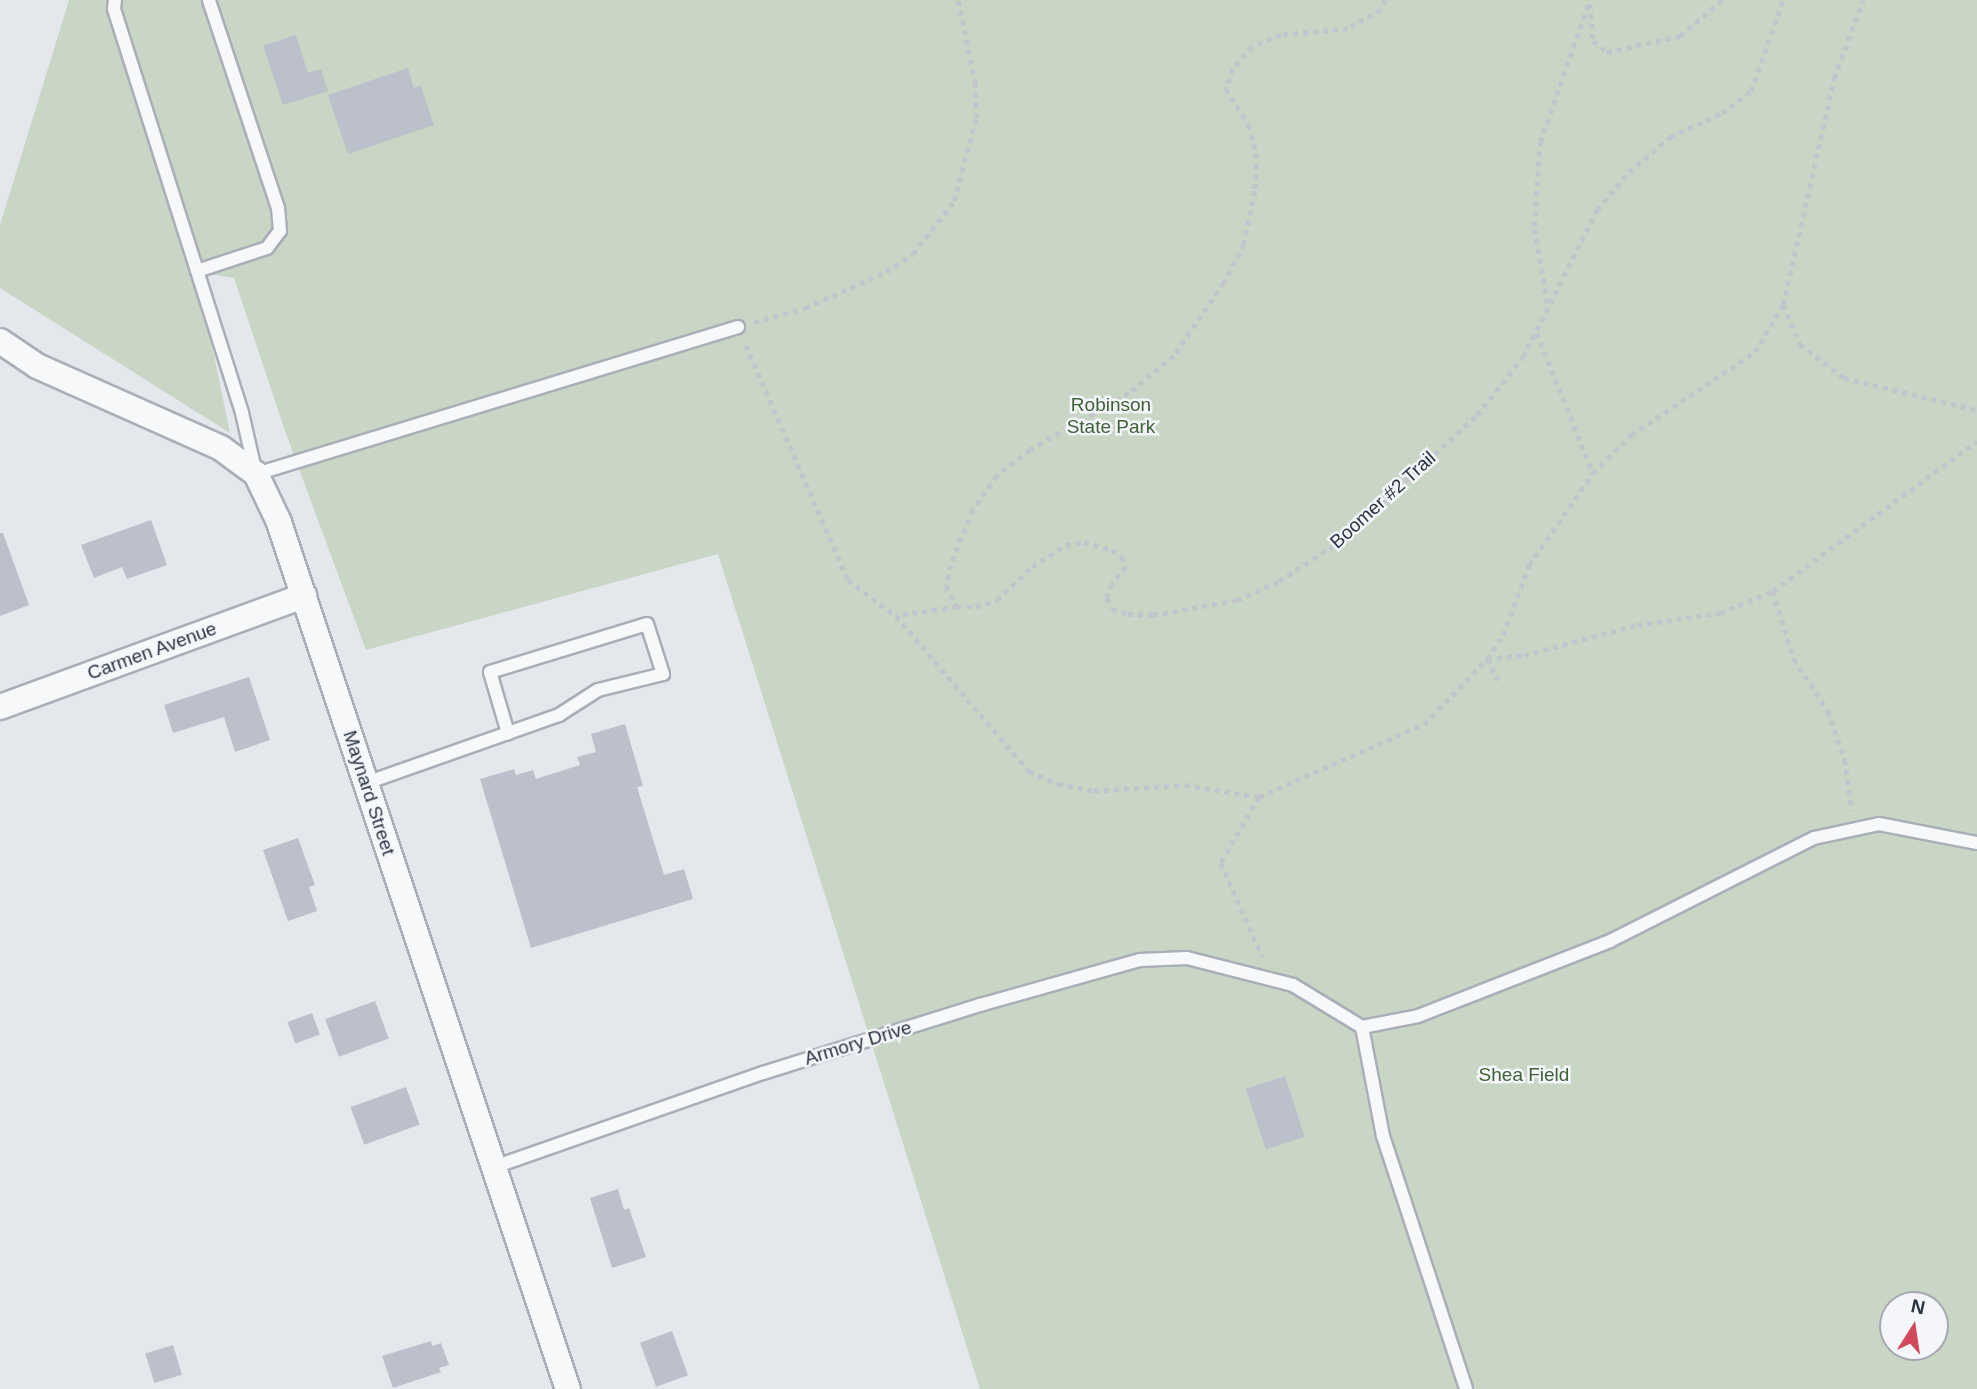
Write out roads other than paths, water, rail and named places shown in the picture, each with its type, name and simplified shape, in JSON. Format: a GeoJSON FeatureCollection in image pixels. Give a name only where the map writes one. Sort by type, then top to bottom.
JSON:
{"type":"FeatureCollection","features":[{"type":"Feature","properties":{"kind":"street","name":"Maynard Street"},"geometry":{"type":"LineString","coordinates":[[0,341],[37,366],[221,448],[256,474],[274,507],[568,1389]]}},
{"type":"Feature","properties":{"kind":"street","name":"Carmen Avenue"},"geometry":{"type":"LineString","coordinates":[[0,707],[304,596]]}},
{"type":"Feature","properties":{"kind":"lane"},"geometry":{"type":"LineString","coordinates":[[115,0],[114,9],[242,413],[256,474],[738,327]]}},
{"type":"Feature","properties":{"kind":"lane"},"geometry":{"type":"LineString","coordinates":[[197,271],[267,248],[280,231],[278,208],[209,0]]}},
{"type":"Feature","properties":{"kind":"lane"},"geometry":{"type":"LineString","coordinates":[[366,783],[508,733],[559,715],[598,690],[663,674],[647,624],[490,672],[508,733]]}},
{"type":"Feature","properties":{"kind":"lane"},"geometry":{"type":"LineString","coordinates":[[1466,1389],[1383,1136],[1362,1027],[1418,1016],[1610,940],[1814,838],[1879,824],[1977,843]]}},
{"type":"Feature","properties":{"kind":"lane","name":"Armory Drive"},"geometry":{"type":"LineString","coordinates":[[494,1167],[763,1073],[980,1005],[1140,960],[1187,957],[1293,985],[1362,1027]]}},
{"type":"Feature","properties":{"kind":"park label","name":"Robinson State Park"},"geometry":{"type":"Point","coordinates":[1111,416]}},
{"type":"Feature","properties":{"kind":"park label","name":"Shea Field"},"geometry":{"type":"Point","coordinates":[1524,1075]}}]}
